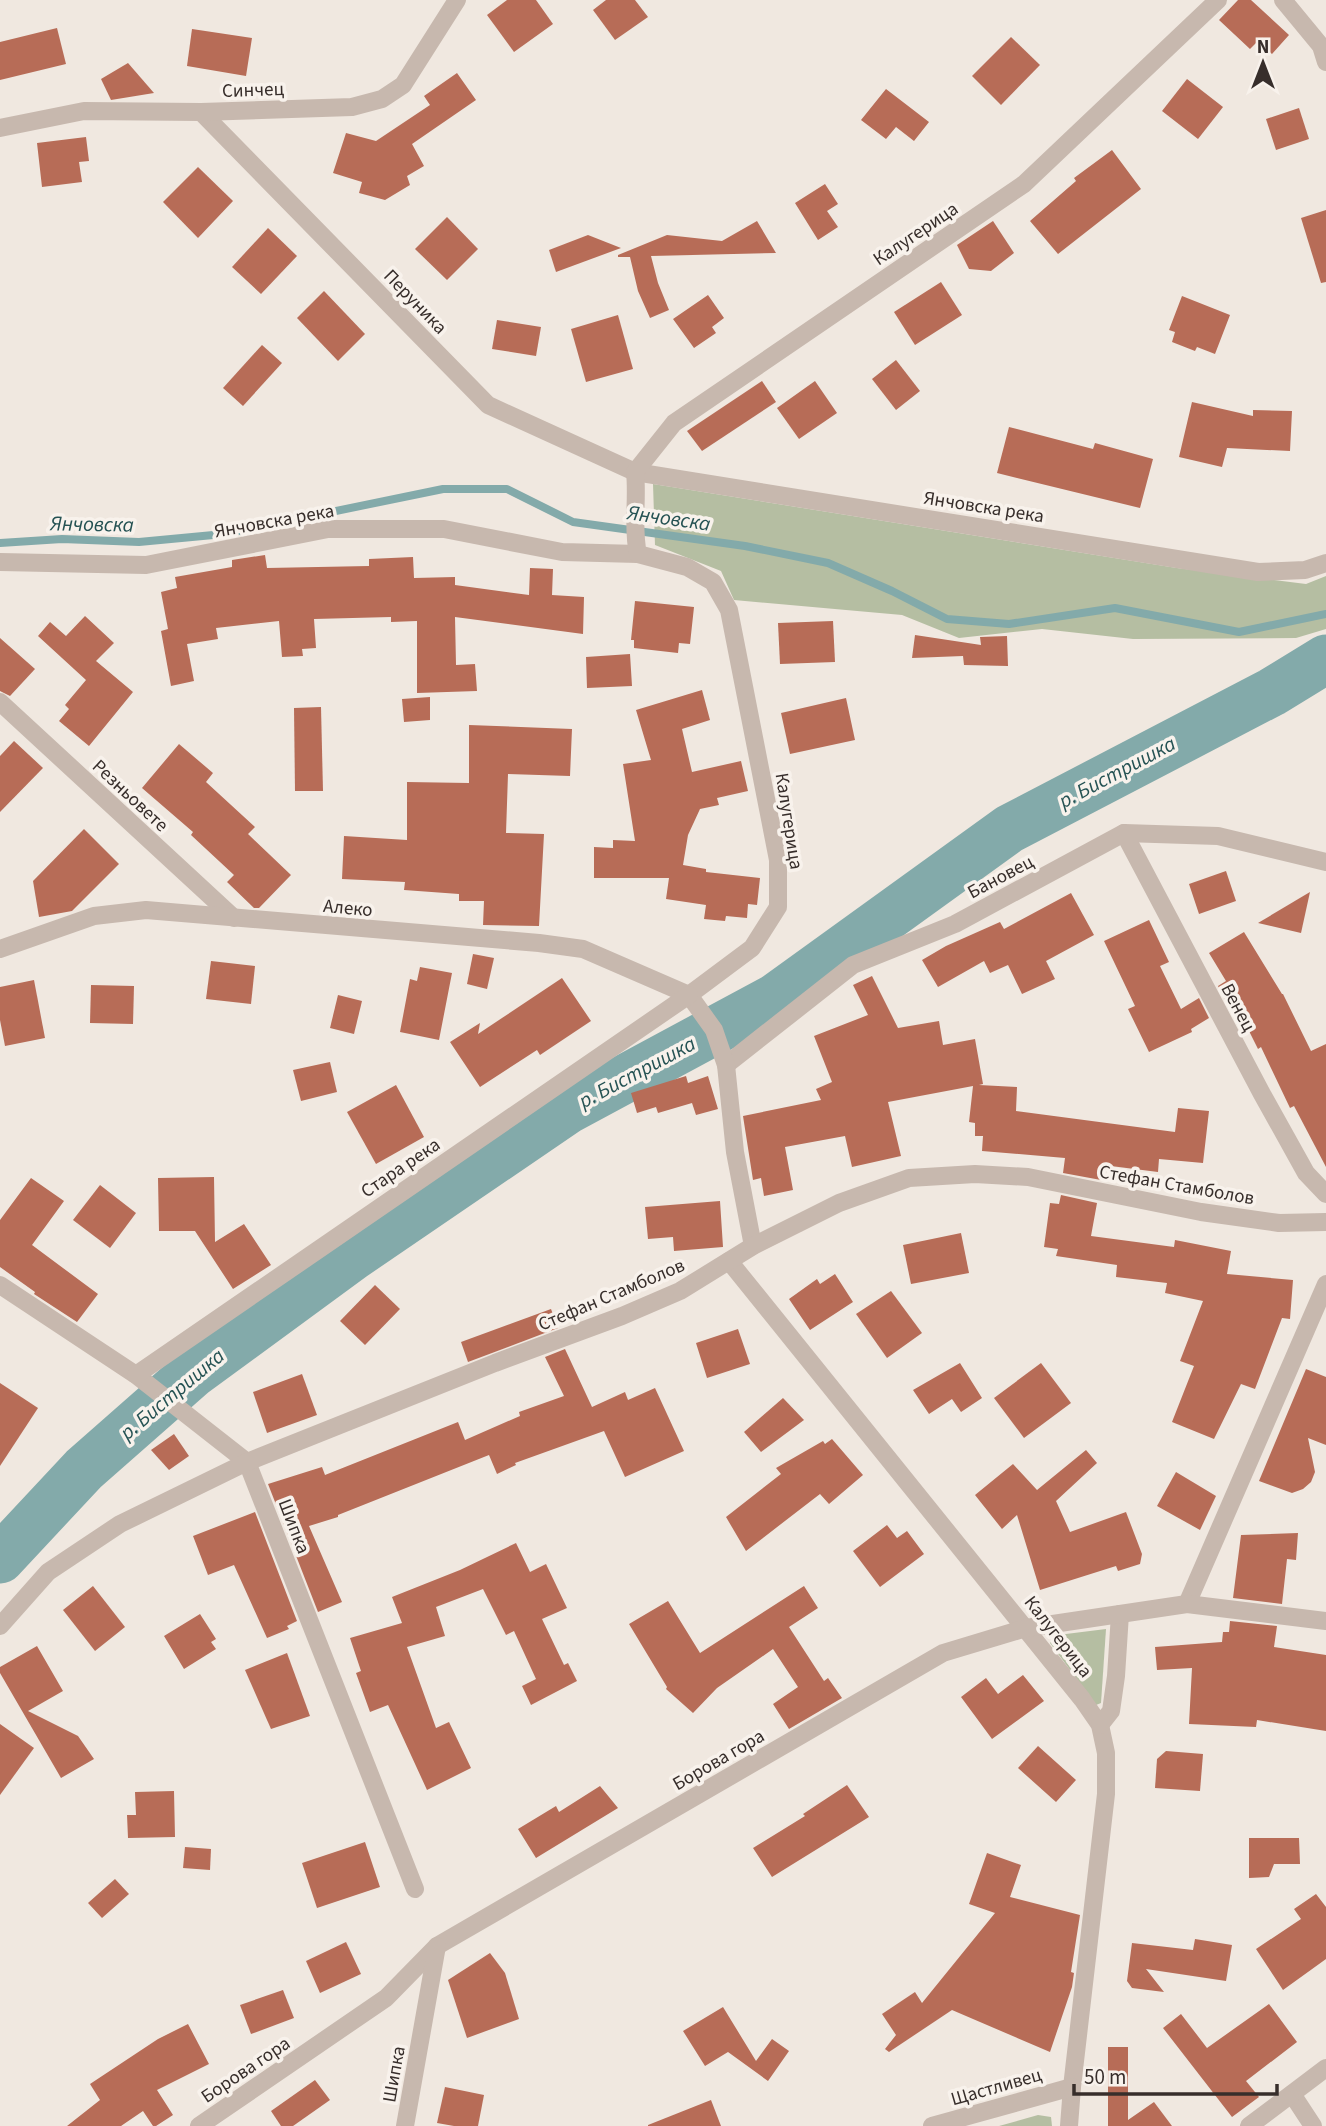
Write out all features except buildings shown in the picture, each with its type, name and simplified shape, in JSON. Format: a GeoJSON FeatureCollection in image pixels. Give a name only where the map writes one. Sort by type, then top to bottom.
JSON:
{"type":"FeatureCollection","features":[{"type":"Feature","properties":{"kind":"street","name":"Синчец"},"geometry":{"type":"LineString","coordinates":[[0,128],[84,111],[201,112],[352,107],[382,99],[403,85],[457,0]]}},
{"type":"Feature","properties":{"kind":"street","name":"Калугерица"},"geometry":{"type":"LineString","coordinates":[[636,480],[674,424],[1024,184],[1217,0]]}},
{"type":"Feature","properties":{"kind":"street"},"geometry":{"type":"LineString","coordinates":[[1283,0],[1321,46],[1326,62]]}},
{"type":"Feature","properties":{"kind":"street","name":"Перуника"},"geometry":{"type":"LineString","coordinates":[[201,112],[488,405],[636,480]]}},
{"type":"Feature","properties":{"kind":"street"},"geometry":{"type":"LineString","coordinates":[[636,480],[636,546]]}},
{"type":"Feature","properties":{"kind":"street","name":"Янчовска река"},"geometry":{"type":"LineString","coordinates":[[636,480],[1258,572],[1305,570],[1326,563]]}},
{"type":"Feature","properties":{"kind":"street","name":"Янчовска река"},"geometry":{"type":"LineString","coordinates":[[0,562],[146,565],[328,529],[444,529],[562,552],[636,546]]}},
{"type":"Feature","properties":{"kind":"street","name":"Калугерица"},"geometry":{"type":"LineString","coordinates":[[636,546],[687,567],[713,582],[729,610],[778,860],[778,907],[752,948],[689,995]]}},
{"type":"Feature","properties":{"kind":"street","name":"Резньовете"},"geometry":{"type":"LineString","coordinates":[[0,702],[234,918]]}},
{"type":"Feature","properties":{"kind":"street"},"geometry":{"type":"LineString","coordinates":[[1124,833],[1219,836],[1326,862]]}},
{"type":"Feature","properties":{"kind":"street","name":"Бановец"},"geometry":{"type":"LineString","coordinates":[[725,1064],[853,965],[955,924],[1124,833]]}},
{"type":"Feature","properties":{"kind":"street","name":"Венец"},"geometry":{"type":"LineString","coordinates":[[1124,833],[1306,1174],[1326,1194]]}},
{"type":"Feature","properties":{"kind":"street","name":"Алеко"},"geometry":{"type":"LineString","coordinates":[[0,949],[94,916],[146,910],[583,949],[689,995]]}},
{"type":"Feature","properties":{"kind":"street"},"geometry":{"type":"LineString","coordinates":[[689,995],[714,1030],[725,1064],[735,1152],[753,1246]]}},
{"type":"Feature","properties":{"kind":"street","name":"Стара река"},"geometry":{"type":"LineString","coordinates":[[141,1379],[689,995]]}},
{"type":"Feature","properties":{"kind":"street","name":"Стефан Стамболов"},"geometry":{"type":"LineString","coordinates":[[0,1626],[48,1572],[110,1531],[247,1462],[495,1363],[622,1316],[680,1291],[753,1246],[839,1203],[909,1178],[975,1174],[1028,1177],[1201,1212],[1279,1223],[1326,1222]]}},
{"type":"Feature","properties":{"kind":"street","name":"Калугерица"},"geometry":{"type":"LineString","coordinates":[[729,1261],[1026,1628],[1100,1725],[1106,1753],[1106,1794],[1069,2126]]}},
{"type":"Feature","properties":{"kind":"street"},"geometry":{"type":"LineString","coordinates":[[1187,1604],[1326,1283]]}},
{"type":"Feature","properties":{"kind":"street"},"geometry":{"type":"LineString","coordinates":[[0,1285],[141,1379],[247,1462]]}},
{"type":"Feature","properties":{"kind":"street","name":"Шипка"},"geometry":{"type":"LineString","coordinates":[[247,1462],[415,1889]]}},
{"type":"Feature","properties":{"kind":"street","name":"Борова гора"},"geometry":{"type":"LineString","coordinates":[[199,2126],[386,1998],[437,1946],[943,1653],[1026,1628],[1187,1604],[1326,1621]]}},
{"type":"Feature","properties":{"kind":"street"},"geometry":{"type":"LineString","coordinates":[[1100,1725],[1111,1711],[1120,1614]]}},
{"type":"Feature","properties":{"kind":"street","name":"Шипка"},"geometry":{"type":"LineString","coordinates":[[405,2126],[437,1946]]}},
{"type":"Feature","properties":{"kind":"street"},"geometry":{"type":"LineString","coordinates":[[1250,2126],[1326,2068]]}},
{"type":"Feature","properties":{"kind":"street","name":"Щастливец"},"geometry":{"type":"LineString","coordinates":[[932,2126],[1072,2087]]}},
{"type":"Feature","properties":{"kind":"street"},"geometry":{"type":"LineString","coordinates":[[1292,2094],[1313,2126]]}},
{"type":"Feature","properties":{"kind":"green space"},"geometry":{"type":"Polygon","coordinates":[[[653,484],[1177,568],[1306,584],[1326,576],[1326,629],[1296,638],[1133,639],[1042,629],[959,638],[902,615],[734,600],[721,571],[655,545],[653,484]]]}},
{"type":"Feature","properties":{"kind":"green space"},"geometry":{"type":"Polygon","coordinates":[[[1106,1629],[1101,1703],[1096,1705],[1050,1643],[1058,1635],[1106,1629]]]}},
{"type":"Feature","properties":{"kind":"green space"},"geometry":{"type":"Polygon","coordinates":[[[1038,2115],[1051,2117],[1052,2126],[999,2126],[1038,2115]]]}},
{"type":"Feature","properties":{"kind":"waterway","name":"Янчовска"},"geometry":{"type":"LineString","coordinates":[[0,543],[62,539],[139,542],[224,534],[443,489],[507,489],[573,522],[745,546],[828,563],[947,619],[1009,624],[1115,608],[1239,632],[1326,614]]}},
{"type":"Feature","properties":{"kind":"waterway","name":"р. Бистришка"},"geometry":{"type":"LineString","coordinates":[[0,1559],[84,1469],[192,1374],[353,1256],[567,1110],[775,998],[1009,829],[1272,692],[1326,659]]}}]}
